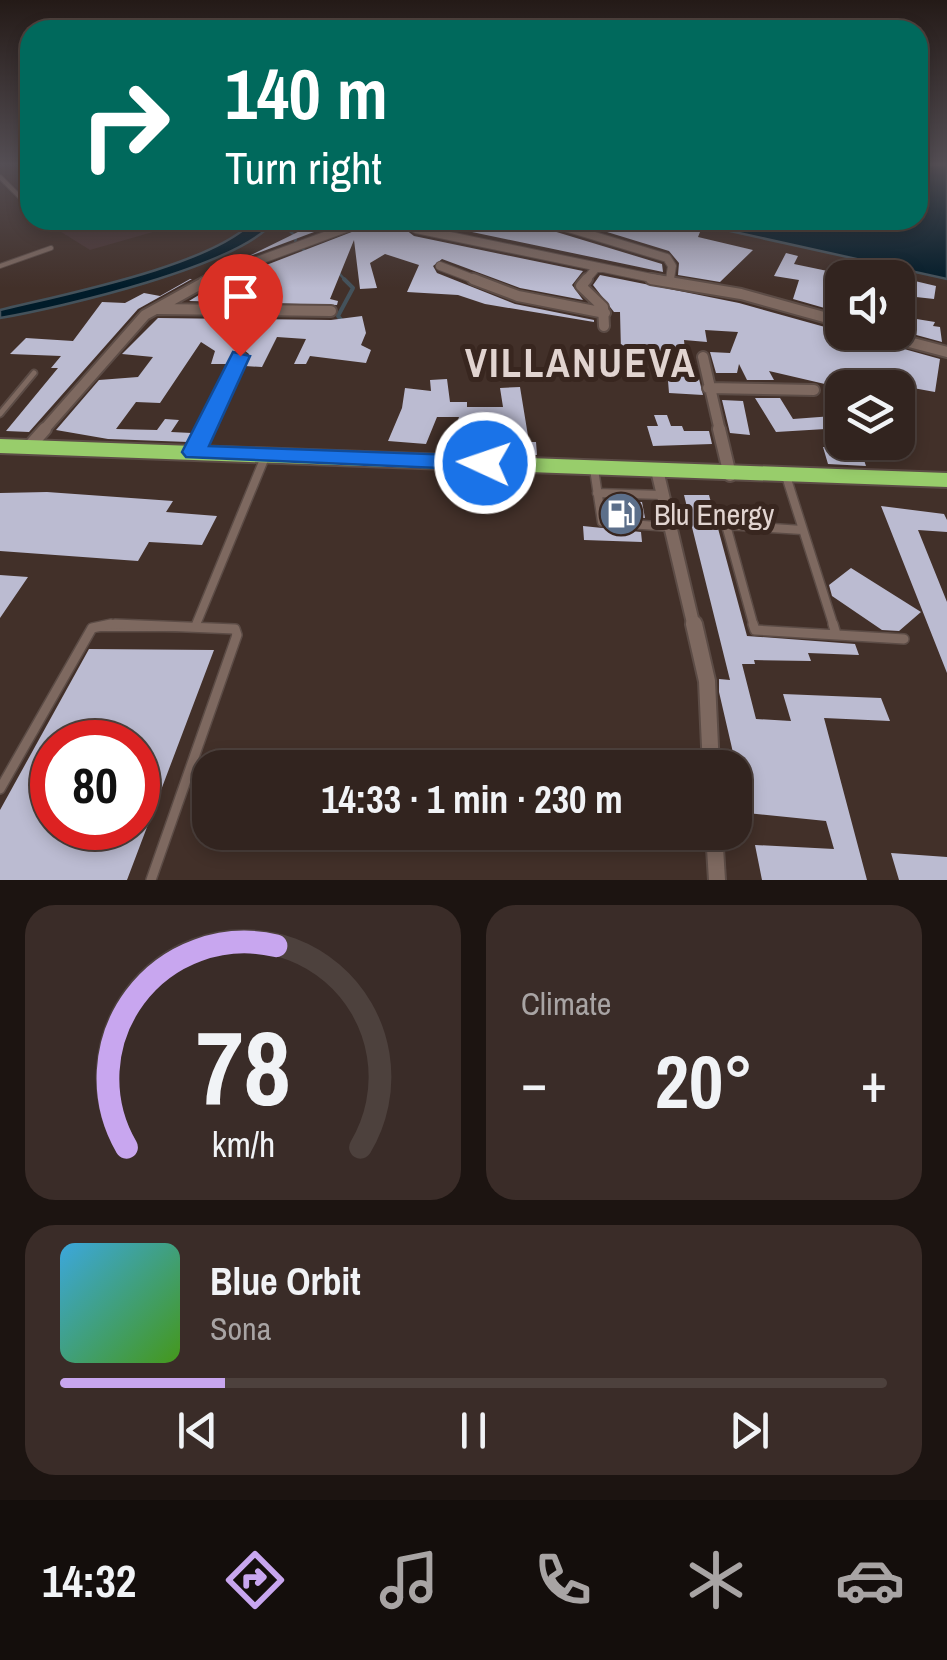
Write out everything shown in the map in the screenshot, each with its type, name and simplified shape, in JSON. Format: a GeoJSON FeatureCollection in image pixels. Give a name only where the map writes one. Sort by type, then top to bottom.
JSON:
{"type":"FeatureCollection","features":[{"type":"Feature","properties":{"kind":"highway"},"geometry":{"type":"LineString","coordinates":[[0,446],[947,480]]}},
{"type":"Feature","properties":{"kind":"street"},"geometry":{"type":"LineString","coordinates":[[29,448],[141,318],[198,283],[341,230]]}},
{"type":"Feature","properties":{"kind":"street"},"geometry":{"type":"LineString","coordinates":[[421,230],[596,268],[670,279],[825,318]]}},
{"type":"Feature","properties":{"kind":"street"},"geometry":{"type":"LineString","coordinates":[[575,230],[667,258],[672,266],[670,279]]}},
{"type":"Feature","properties":{"kind":"street"},"geometry":{"type":"LineString","coordinates":[[440,266],[518,296],[605,313]]}},
{"type":"Feature","properties":{"kind":"street"},"geometry":{"type":"LineString","coordinates":[[596,268],[580,286],[605,313],[604,326]]}},
{"type":"Feature","properties":{"kind":"street"},"geometry":{"type":"LineString","coordinates":[[157,309],[215,314],[330,311]]}},
{"type":"Feature","properties":{"kind":"street"},"geometry":{"type":"LineString","coordinates":[[915,344],[947,352]]}},
{"type":"Feature","properties":{"kind":"street"},"geometry":{"type":"LineString","coordinates":[[194,452],[240,356]]}},
{"type":"Feature","properties":{"kind":"street"},"geometry":{"type":"LineString","coordinates":[[703,357],[730,475]]}},
{"type":"Feature","properties":{"kind":"street"},"geometry":{"type":"LineString","coordinates":[[708,388],[814,390]]}},
{"type":"Feature","properties":{"kind":"street"},"geometry":{"type":"LineString","coordinates":[[657,470],[707,681],[710,750]]}},
{"type":"Feature","properties":{"kind":"street"},"geometry":{"type":"LineString","coordinates":[[715,850],[717,880]]}},
{"type":"Feature","properties":{"kind":"lane"},"geometry":{"type":"LineString","coordinates":[[0,266],[51,248]]}},
{"type":"Feature","properties":{"kind":"lane"},"geometry":{"type":"LineString","coordinates":[[0,414],[34,374]]}},
{"type":"Feature","properties":{"kind":"lane"},"geometry":{"type":"LineString","coordinates":[[195,627],[267,454]]}},
{"type":"Feature","properties":{"kind":"lane"},"geometry":{"type":"LineString","coordinates":[[594,468],[600,518],[607,524],[672,528]]}},
{"type":"Feature","properties":{"kind":"lane"},"geometry":{"type":"LineString","coordinates":[[786,476],[836,634]]}},
{"type":"Feature","properties":{"kind":"lane"},"geometry":{"type":"LineString","coordinates":[[597,492],[663,495]]}},
{"type":"Feature","properties":{"kind":"lane"},"geometry":{"type":"LineString","coordinates":[[802,530],[726,525],[755,630],[904,640]]}},
{"type":"Feature","properties":{"kind":"lane"},"geometry":{"type":"LineString","coordinates":[[0,789],[92,628],[112,624],[232,628],[237,635],[152,880]]}},
{"type":"Feature","properties":{"kind":"shaded area"},"geometry":{"type":"Polygon","coordinates":[[[58,230],[160,230],[90,250],[58,230]]]}},
{"type":"Feature","properties":{"kind":"water"},"geometry":{"type":"Polygon","coordinates":[[[928,206],[947,206],[947,279],[915,272],[915,260],[861,260],[725,230],[928,230],[928,206]]]}},
{"type":"Feature","properties":{"kind":"water"},"geometry":{"type":"Polygon","coordinates":[[[242,230],[264,230],[189,269],[104,295],[0,318],[0,310],[173,264],[242,230]]]}},
{"type":"Feature","properties":{"kind":"building"},"geometry":{"type":"Polygon","coordinates":[[[302,230],[319,230],[247,257],[302,230]]]}},
{"type":"Feature","properties":{"kind":"building"},"geometry":{"type":"Polygon","coordinates":[[[357,230],[406,230],[414,236],[583,271],[572,285],[583,300],[520,288],[442,259],[433,266],[437,273],[515,304],[594,322],[485,304],[458,295],[407,292],[419,265],[385,254],[370,263],[377,288],[360,289],[354,240],[330,299],[338,301],[337,305],[189,301],[217,284],[357,230]]]}},
{"type":"Feature","properties":{"kind":"building"},"geometry":{"type":"Polygon","coordinates":[[[463,230],[550,230],[662,264],[663,272],[463,230]]]}},
{"type":"Feature","properties":{"kind":"building"},"geometry":{"type":"Polygon","coordinates":[[[601,230],[692,230],[700,232],[698,237],[753,250],[720,282],[678,275],[679,263],[669,251],[601,230]]]}},
{"type":"Feature","properties":{"kind":"building"},"geometry":{"type":"Polygon","coordinates":[[[786,253],[798,256],[794,264],[825,270],[825,308],[793,299],[799,280],[774,276],[786,253]]]}},
{"type":"Feature","properties":{"kind":"building"},"geometry":{"type":"Polygon","coordinates":[[[600,275],[739,303],[825,327],[825,350],[908,350],[940,359],[935,392],[915,388],[915,370],[825,370],[825,384],[769,371],[774,380],[747,380],[739,364],[737,373],[716,373],[710,352],[730,353],[738,332],[705,330],[707,342],[684,340],[686,362],[695,363],[703,395],[669,393],[666,356],[621,351],[620,312],[614,312],[593,285],[600,275]]]}},
{"type":"Feature","properties":{"kind":"building"},"geometry":{"type":"Polygon","coordinates":[[[190,279],[138,309],[29,432],[6,431],[58,368],[51,368],[61,356],[10,354],[26,338],[73,341],[102,302],[125,303],[144,293],[160,296],[190,279]]]}},
{"type":"Feature","properties":{"kind":"building"},"geometry":{"type":"Polygon","coordinates":[[[915,281],[936,286],[934,299],[915,297],[915,281]]]}},
{"type":"Feature","properties":{"kind":"building"},"geometry":{"type":"Polygon","coordinates":[[[362,316],[366,333],[361,345],[371,350],[366,363],[310,356],[306,364],[294,364],[306,339],[277,337],[262,367],[245,366],[249,354],[240,347],[226,364],[211,364],[215,351],[201,342],[160,403],[136,402],[116,429],[157,430],[165,419],[179,420],[171,432],[192,433],[188,442],[108,439],[56,430],[99,380],[138,377],[153,357],[122,354],[158,318],[331,320],[362,316]]]}},
{"type":"Feature","properties":{"kind":"building"},"geometry":{"type":"Polygon","coordinates":[[[915,319],[935,322],[933,326],[940,327],[942,342],[915,335],[915,319]]]}},
{"type":"Feature","properties":{"kind":"building"},"geometry":{"type":"Polygon","coordinates":[[[447,379],[450,402],[467,402],[467,407],[503,407],[500,388],[520,387],[529,442],[536,442],[537,455],[504,453],[502,438],[452,438],[459,417],[437,417],[426,444],[388,441],[402,408],[405,388],[431,391],[430,380],[447,379]]]}},
{"type":"Feature","properties":{"kind":"building"},"geometry":{"type":"Polygon","coordinates":[[[755,398],[780,398],[793,419],[825,417],[825,429],[776,432],[755,398]]]}},
{"type":"Feature","properties":{"kind":"building"},"geometry":{"type":"Polygon","coordinates":[[[722,400],[743,401],[750,435],[730,433],[722,400]]]}},
{"type":"Feature","properties":{"kind":"building"},"geometry":{"type":"Polygon","coordinates":[[[654,415],[667,415],[671,426],[682,426],[684,431],[709,431],[712,444],[653,446],[647,426],[658,426],[654,415]]]}},
{"type":"Feature","properties":{"kind":"building"},"geometry":{"type":"Polygon","coordinates":[[[827,460],[864,460],[866,466],[828,464],[827,460]]]}},
{"type":"Feature","properties":{"kind":"building"},"geometry":{"type":"Polygon","coordinates":[[[47,492],[173,501],[166,512],[217,516],[202,545],[149,542],[138,561],[0,551],[0,493],[47,492]]]}},
{"type":"Feature","properties":{"kind":"building"},"geometry":{"type":"Polygon","coordinates":[[[684,495],[709,495],[747,636],[855,644],[859,655],[808,653],[811,661],[754,660],[755,664],[742,664],[756,719],[791,721],[783,694],[881,698],[890,721],[824,718],[867,880],[762,880],[755,845],[834,849],[826,821],[752,814],[752,750],[732,750],[719,692],[719,679],[730,680],[684,495]]]}},
{"type":"Feature","properties":{"kind":"building"},"geometry":{"type":"Polygon","coordinates":[[[608,501],[642,502],[645,518],[609,515],[608,501]]]}},
{"type":"Feature","properties":{"kind":"building"},"geometry":{"type":"Polygon","coordinates":[[[881,506],[944,514],[947,520],[947,532],[918,530],[947,602],[947,673],[881,506]]]}},
{"type":"Feature","properties":{"kind":"building"},"geometry":{"type":"Polygon","coordinates":[[[583,526],[641,532],[642,542],[584,540],[583,526]]]}},
{"type":"Feature","properties":{"kind":"building"},"geometry":{"type":"Polygon","coordinates":[[[851,568],[921,612],[899,631],[882,630],[832,596],[829,585],[851,568]]]}},
{"type":"Feature","properties":{"kind":"building"},"geometry":{"type":"Polygon","coordinates":[[[0,575],[28,577],[0,618],[0,575]]]}},
{"type":"Feature","properties":{"kind":"building"},"geometry":{"type":"Polygon","coordinates":[[[89,649],[214,650],[160,793],[160,720],[50,720],[89,649]]]}},
{"type":"Feature","properties":{"kind":"building"},"geometry":{"type":"Polygon","coordinates":[[[30,756],[30,850],[138,850],[127,880],[0,880],[0,810],[30,756]]]}},
{"type":"Feature","properties":{"kind":"building"},"geometry":{"type":"Polygon","coordinates":[[[891,853],[947,857],[947,880],[899,880],[891,853]]]}},
{"type":"Feature","properties":{"kind":"waterway"},"geometry":{"type":"LineString","coordinates":[[289,230],[296,237],[295,244],[308,253]]}},
{"type":"Feature","properties":{"kind":"waterway"},"geometry":{"type":"LineString","coordinates":[[337,271],[346,281]]}},
{"type":"Feature","properties":{"kind":"waterway"},"geometry":{"type":"LineString","coordinates":[[342,321],[338,316],[353,288],[346,281]]}},
{"type":"Feature","properties":{"kind":"place","name":"Blu Energy"},"geometry":{"type":"Point","coordinates":[621,514]}},
{"type":"Feature","properties":{"kind":"district","name":"VILLANUEVA"},"geometry":{"type":"Point","coordinates":[581,362]}},
{"type":"Feature","properties":{"kind":"route"},"geometry":{"type":"LineString","coordinates":[[240,356],[194,452],[485,463]]}}]}
